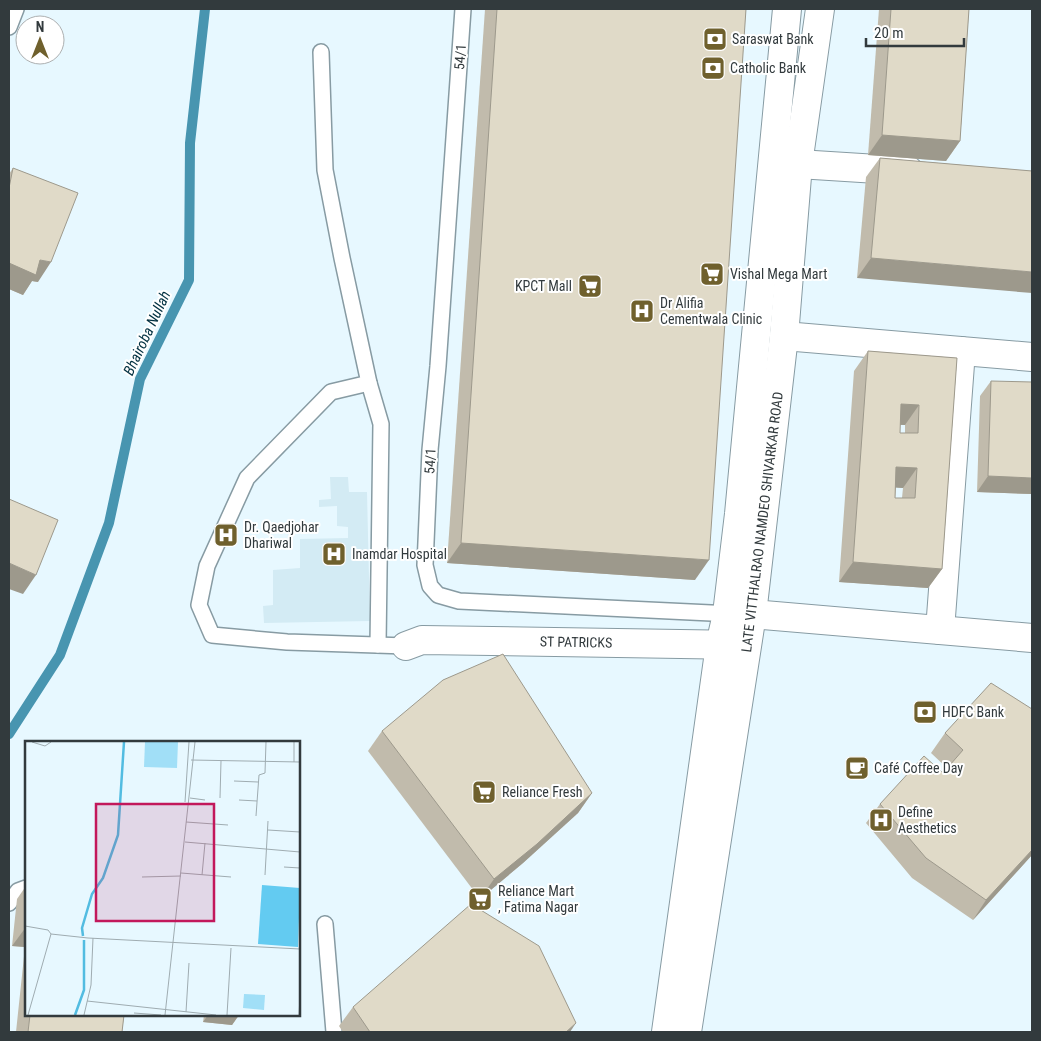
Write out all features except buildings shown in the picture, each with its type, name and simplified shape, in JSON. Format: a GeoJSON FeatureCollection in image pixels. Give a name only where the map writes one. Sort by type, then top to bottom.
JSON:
{"type":"FeatureCollection","features":[{"type":"Feature","properties":{"kind":"main road","name":"LATE VITTHALRAO NAMDEO SHIVARKAR ROAD"},"geometry":{"type":"LineString","coordinates":[[687,1032],[748,644],[740,614],[739,514],[787,9]]}},
{"type":"Feature","properties":{"kind":"main road","name":"LATE VITTHALRAO NAMDEO SHIVARKAR ROAD"},"geometry":{"type":"LineString","coordinates":[[666,1032],[720,645],[740,614],[784,336],[798,164],[820,9]]}},
{"type":"Feature","properties":{"kind":"main road"},"geometry":{"type":"LineString","coordinates":[[798,164],[935,172]]}},
{"type":"Feature","properties":{"kind":"main road"},"geometry":{"type":"LineString","coordinates":[[784,336],[1032,357]]}},
{"type":"Feature","properties":{"kind":"main road"},"geometry":{"type":"LineString","coordinates":[[940,630],[961,351]]}},
{"type":"Feature","properties":{"kind":"main road"},"geometry":{"type":"LineString","coordinates":[[740,614],[1032,638]]}},
{"type":"Feature","properties":{"kind":"main road","name":"ST PATRICKS"},"geometry":{"type":"LineString","coordinates":[[406,646],[422,640],[748,644]]}},
{"type":"Feature","properties":{"kind":"lane"},"geometry":{"type":"LineString","coordinates":[[9,27],[16,9]]}},
{"type":"Feature","properties":{"kind":"lane","name":"54/1"},"geometry":{"type":"LineString","coordinates":[[463,9],[438,366],[430,450],[425,565],[430,586],[438,595],[459,601],[740,614]]}},
{"type":"Feature","properties":{"kind":"lane"},"geometry":{"type":"LineString","coordinates":[[321,52],[325,170],[369,383],[381,424],[378,645]]}},
{"type":"Feature","properties":{"kind":"lane"},"geometry":{"type":"LineString","coordinates":[[369,383],[330,392],[247,478],[207,566],[199,605],[212,635],[287,642],[406,646]]}},
{"type":"Feature","properties":{"kind":"lane"},"geometry":{"type":"LineString","coordinates":[[9,902],[18,891],[25,888]]}},
{"type":"Feature","properties":{"kind":"lane"},"geometry":{"type":"LineString","coordinates":[[325,924],[334,1032]]}},
{"type":"Feature","properties":{"kind":"shaded area","name":"Inamdar Hospital"},"geometry":{"type":"Polygon","coordinates":[[[330,477],[348,477],[349,492],[367,492],[370,621],[264,623],[263,606],[273,605],[273,570],[300,568],[300,539],[348,538],[348,527],[337,526],[337,506],[319,507],[319,500],[331,499],[330,477]]]}},
{"type":"Feature","properties":{"kind":"waterway","name":"Bhairoba Nullah"},"geometry":{"type":"LineString","coordinates":[[9,734],[60,655],[109,523],[140,379],[189,280],[190,143],[205,9]]}},
{"type":"Feature","properties":{"kind":"place","name":"Saraswat Bank"},"geometry":{"type":"Point","coordinates":[715,39]}},
{"type":"Feature","properties":{"kind":"place","name":"Catholic Bank"},"geometry":{"type":"Point","coordinates":[713,68]}},
{"type":"Feature","properties":{"kind":"place","name":"Vishal Mega Mart"},"geometry":{"type":"Point","coordinates":[712,274]}},
{"type":"Feature","properties":{"kind":"place","name":"KPCT Mall"},"geometry":{"type":"Point","coordinates":[590,286]}},
{"type":"Feature","properties":{"kind":"place","name":"Dr Alifia Cementwala Clinic"},"geometry":{"type":"Point","coordinates":[642,311]}},
{"type":"Feature","properties":{"kind":"place","name":"Dr. Qaedjohar Dhariwal"},"geometry":{"type":"Point","coordinates":[226,535]}},
{"type":"Feature","properties":{"kind":"place","name":"Inamdar Hospital"},"geometry":{"type":"Point","coordinates":[334,554]}},
{"type":"Feature","properties":{"kind":"place","name":"HDFC Bank"},"geometry":{"type":"Point","coordinates":[925,712]}},
{"type":"Feature","properties":{"kind":"place","name":"Café Coffee Day"},"geometry":{"type":"Point","coordinates":[857,768]}},
{"type":"Feature","properties":{"kind":"place","name":"Reliance Fresh"},"geometry":{"type":"Point","coordinates":[484,792]}},
{"type":"Feature","properties":{"kind":"place","name":"Define Aesthetics"},"geometry":{"type":"Point","coordinates":[881,820]}},
{"type":"Feature","properties":{"kind":"place","name":"Reliance Mart , Fatima Nagar"},"geometry":{"type":"Point","coordinates":[480,899]}}]}
